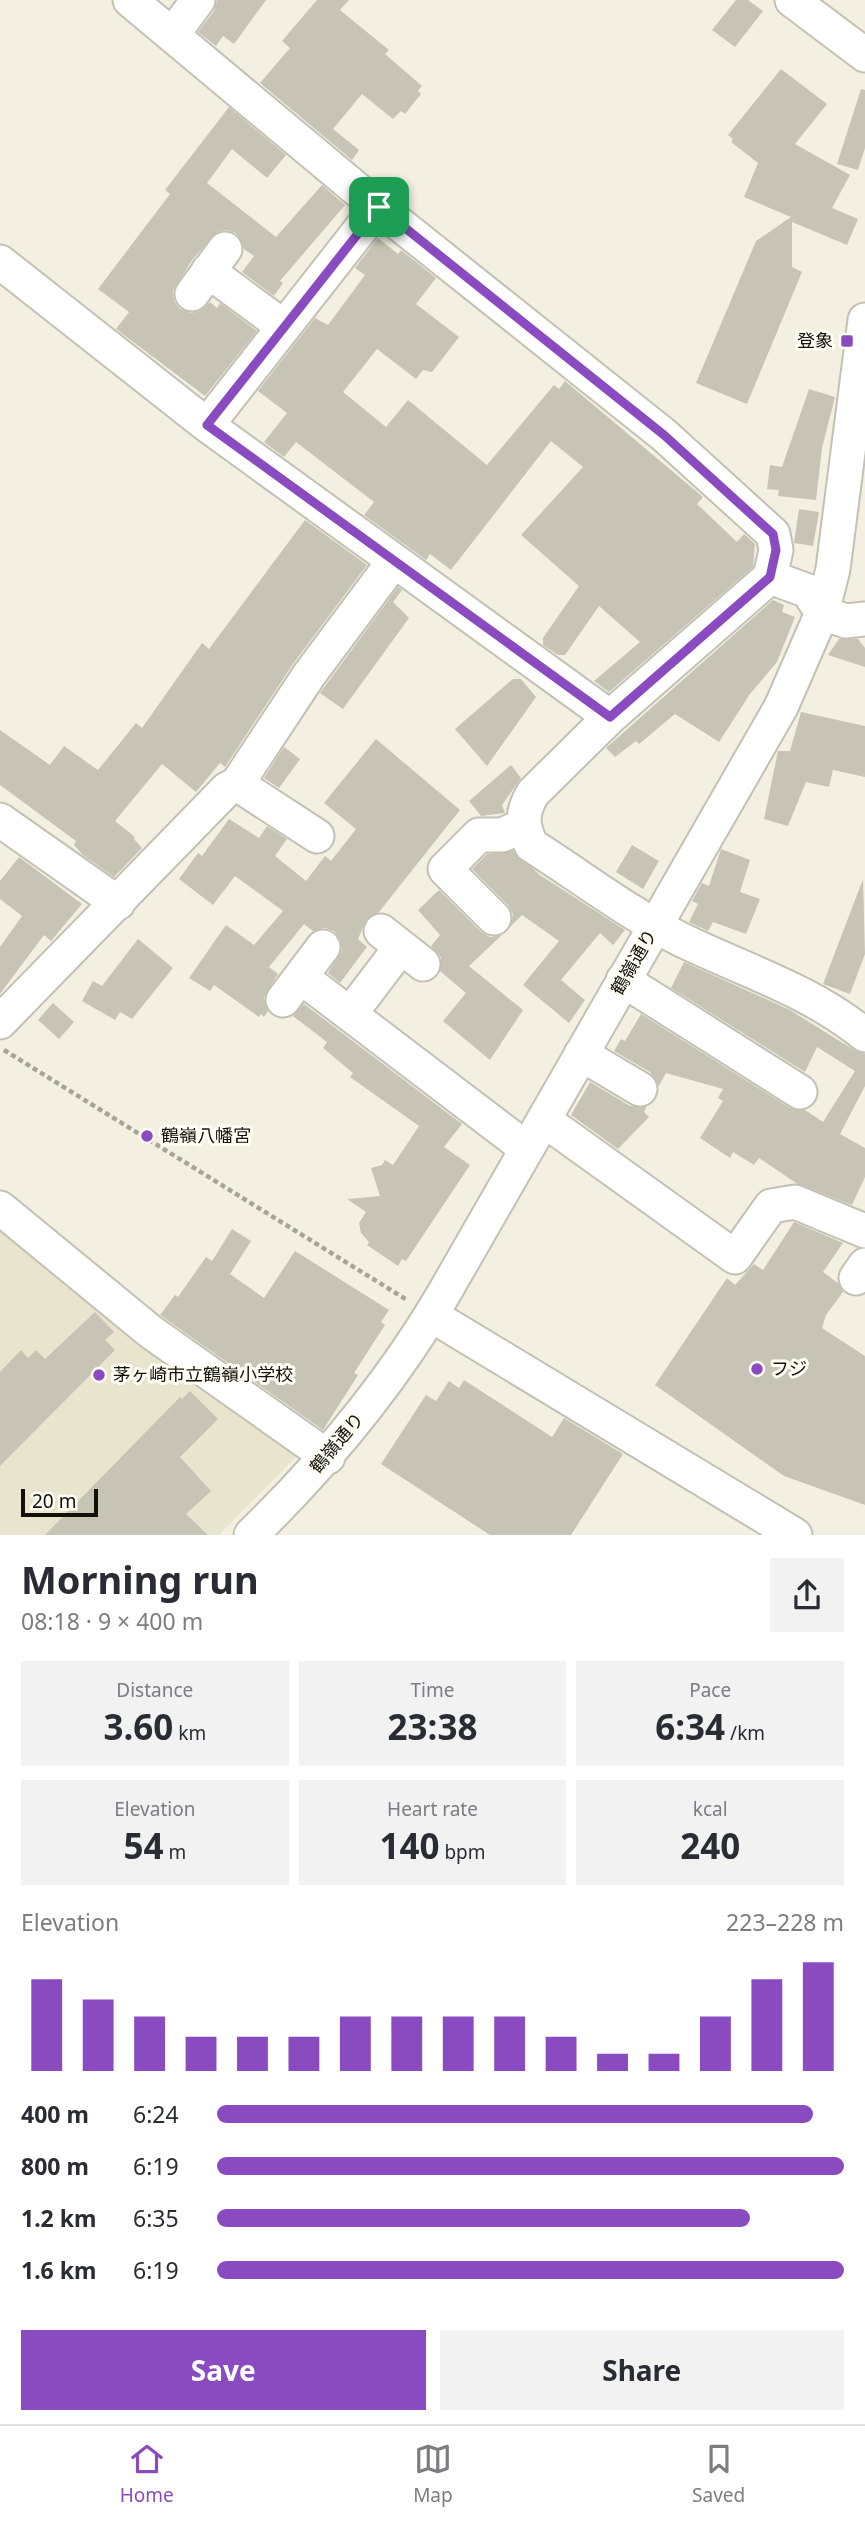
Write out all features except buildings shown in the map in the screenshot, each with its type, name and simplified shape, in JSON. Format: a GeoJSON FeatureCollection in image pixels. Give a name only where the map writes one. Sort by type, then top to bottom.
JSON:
{"type":"FeatureCollection","features":[{"type":"Feature","properties":{"kind":"street"},"geometry":{"type":"LineString","coordinates":[[130,0],[379,207],[664,435],[773,534],[776,550],[770,577],[610,717],[533,793],[524,807],[523,826],[531,845],[679,939],[818,1000],[863,1024]]}},
{"type":"Feature","properties":{"kind":"street"},"geometry":{"type":"LineString","coordinates":[[173,34],[198,0]]}},
{"type":"Feature","properties":{"kind":"street"},"geometry":{"type":"LineString","coordinates":[[792,0],[865,55]]}},
{"type":"Feature","properties":{"kind":"street"},"geometry":{"type":"LineString","coordinates":[[207,425],[379,207]]}},
{"type":"Feature","properties":{"kind":"street"},"geometry":{"type":"LineString","coordinates":[[2,268],[207,425],[610,717]]}},
{"type":"Feature","properties":{"kind":"street"},"geometry":{"type":"LineString","coordinates":[[208,271],[284,327]]}},
{"type":"Feature","properties":{"kind":"street","name":"鶴嶺通り"},"geometry":{"type":"LineString","coordinates":[[251,1535],[328,1457],[399,1367],[422,1310],[527,1149],[781,707],[822,613],[833,569],[858,440],[865,320]]}},
{"type":"Feature","properties":{"kind":"street"},"geometry":{"type":"LineString","coordinates":[[0,1022],[227,789],[237,784],[309,675],[394,561]]}},
{"type":"Feature","properties":{"kind":"street"},"geometry":{"type":"LineString","coordinates":[[770,577],[808,591],[822,613],[846,621],[865,619]]}},
{"type":"Feature","properties":{"kind":"street"},"geometry":{"type":"LineString","coordinates":[[237,784],[316,836]]}},
{"type":"Feature","properties":{"kind":"street"},"geometry":{"type":"LineString","coordinates":[[0,820],[118,903]]}},
{"type":"Feature","properties":{"kind":"street"},"geometry":{"type":"LineString","coordinates":[[494,918],[445,869],[479,835],[502,835],[523,826]]}},
{"type":"Feature","properties":{"kind":"street"},"geometry":{"type":"LineString","coordinates":[[323,947],[292,989],[350,1014],[527,1149]]}},
{"type":"Feature","properties":{"kind":"street"},"geometry":{"type":"LineString","coordinates":[[350,1014],[402,947]]}},
{"type":"Feature","properties":{"kind":"street"},"geometry":{"type":"LineString","coordinates":[[624,979],[781,1089]]}},
{"type":"Feature","properties":{"kind":"street"},"geometry":{"type":"LineString","coordinates":[[581,1054],[640,1090]]}},
{"type":"Feature","properties":{"kind":"street"},"geometry":{"type":"LineString","coordinates":[[544,1120],[735,1257],[771,1206],[794,1202],[864,1229]]}},
{"type":"Feature","properties":{"kind":"street"},"geometry":{"type":"LineString","coordinates":[[0,1208],[151,1332],[328,1457]]}},
{"type":"Feature","properties":{"kind":"street"},"geometry":{"type":"LineString","coordinates":[[422,1310],[795,1535]]}},
{"type":"Feature","properties":{"kind":"path"},"geometry":{"type":"LineString","coordinates":[[0,1047],[422,1310]]}},
{"type":"Feature","properties":{"kind":"shaded area","name":"茅ヶ崎市立鶴嶺小学校"},"geometry":{"type":"Polygon","coordinates":[[[0,1219],[302,1451],[219,1535],[0,1535],[0,1219]]]}},
{"type":"Feature","properties":{"kind":"place","name":"登象"},"geometry":{"type":"Point","coordinates":[847,341]}},
{"type":"Feature","properties":{"kind":"place","name":"鶴嶺八幡宮"},"geometry":{"type":"Point","coordinates":[147,1136]}},
{"type":"Feature","properties":{"kind":"place","name":"フジ"},"geometry":{"type":"Point","coordinates":[757,1369]}},
{"type":"Feature","properties":{"kind":"place","name":"茅ヶ崎市立鶴嶺小学校"},"geometry":{"type":"Point","coordinates":[99,1375]}},
{"type":"Feature","properties":{"kind":"route"},"geometry":{"type":"LineString","coordinates":[[379,207],[664,435],[773,534],[776,550],[770,577],[610,717],[207,425],[379,207]]}}]}
